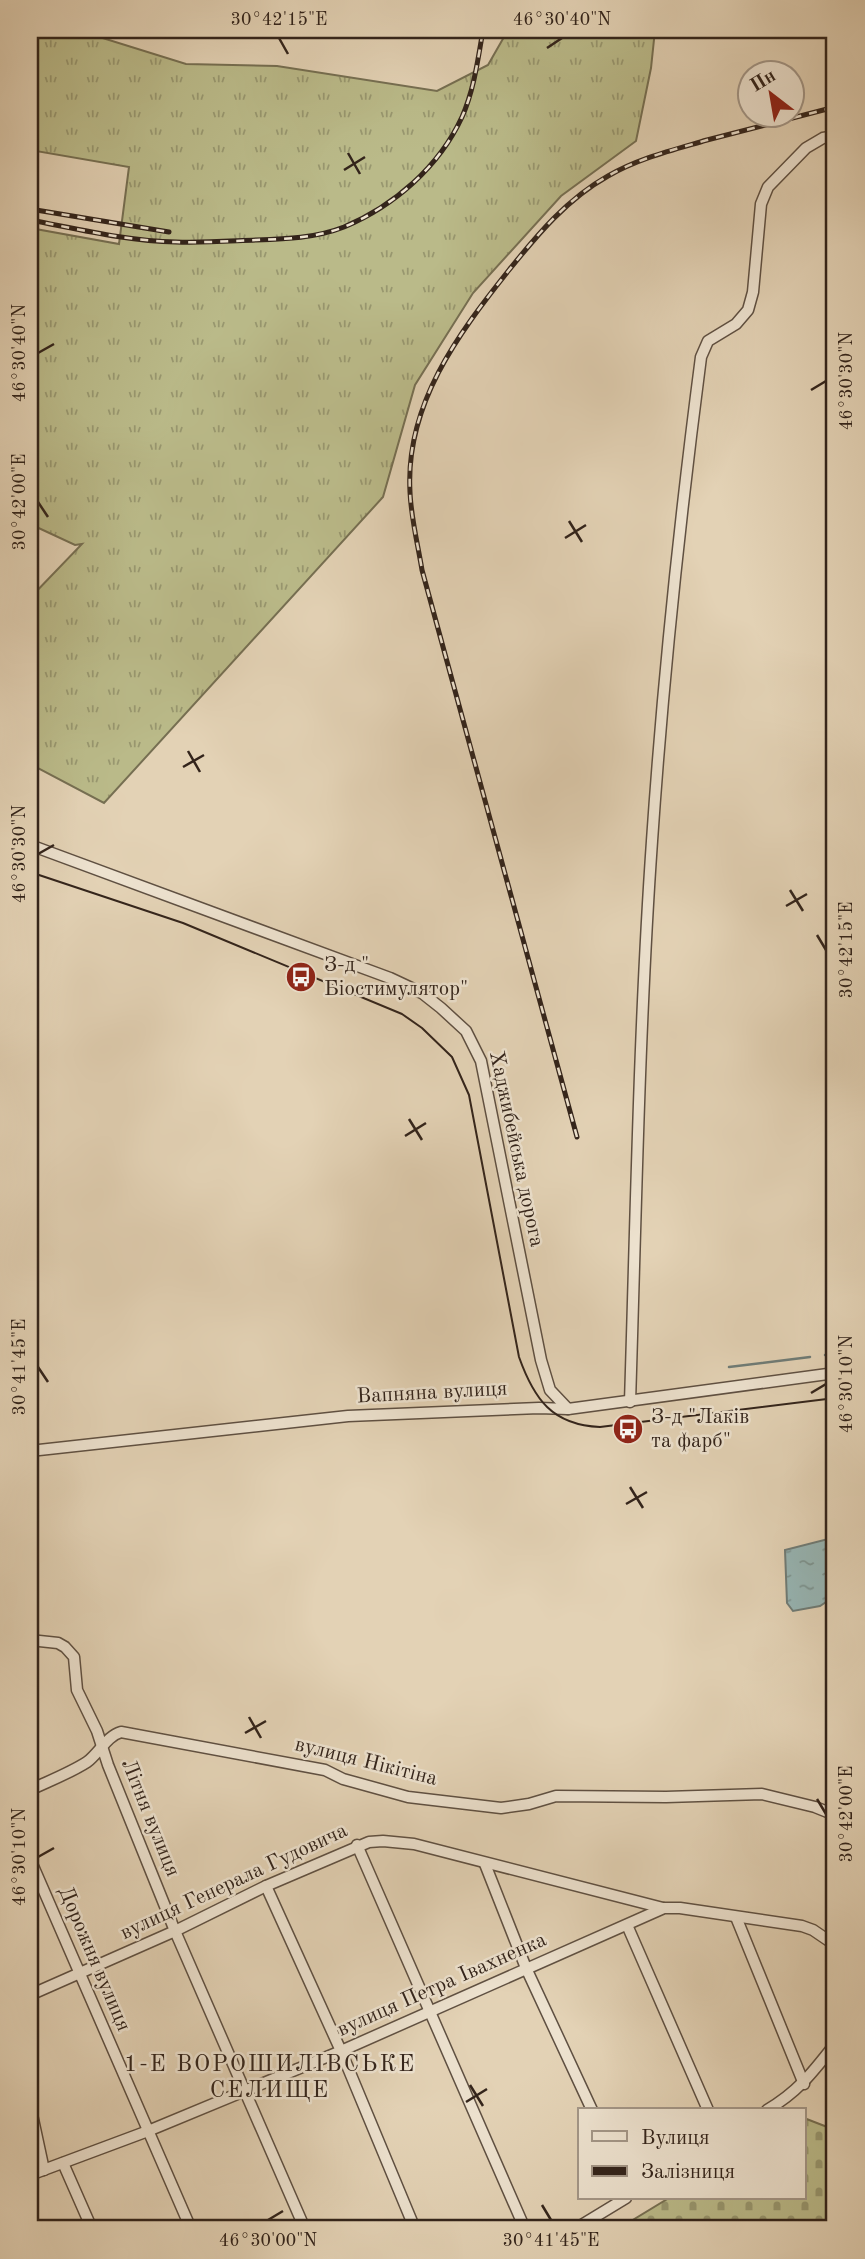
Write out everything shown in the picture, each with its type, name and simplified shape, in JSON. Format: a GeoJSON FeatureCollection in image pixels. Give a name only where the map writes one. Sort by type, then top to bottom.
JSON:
{"type":"FeatureCollection","features":[{"type":"Feature","properties":{"kind":"street"},"geometry":{"type":"LineString","coordinates":[[630,1402],[652,841],[677,541],[701,357],[708,341],[736,324],[748,310],[761,204],[768,187],[806,148],[823,138],[835,136]]}},
{"type":"Feature","properties":{"kind":"street","name":"Хаджибейська дорога"},"geometry":{"type":"LineString","coordinates":[[30,845],[390,978],[422,993],[466,1031],[481,1061],[541,1360],[550,1390],[568,1409]]}},
{"type":"Feature","properties":{"kind":"street","name":"Вапняна вулиця"},"geometry":{"type":"LineString","coordinates":[[30,1451],[348,1416],[568,1409],[835,1373]]}},
{"type":"Feature","properties":{"kind":"street","name":"Літня вулиця"},"geometry":{"type":"LineString","coordinates":[[30,1640],[58,1643],[74,1657],[77,1690],[97,1731],[175,1931],[305,2229]]}},
{"type":"Feature","properties":{"kind":"street","name":"вулиця Нікітіна"},"geometry":{"type":"LineString","coordinates":[[30,1790],[75,1769],[103,1748],[116,1733],[128,1732],[325,1770],[343,1779],[408,1797],[501,1808],[556,1796],[762,1794],[815,1807],[835,1815]]}},
{"type":"Feature","properties":{"kind":"street","name":"вулиця Генерала Гудовича"},"geometry":{"type":"LineString","coordinates":[[30,1995],[175,1931],[265,1886],[357,1845],[383,1841],[399,1842],[664,1908]]}},
{"type":"Feature","properties":{"kind":"street"},"geometry":{"type":"LineString","coordinates":[[357,1845],[525,2229]]}},
{"type":"Feature","properties":{"kind":"street","name":"Дорожня вулиця"},"geometry":{"type":"LineString","coordinates":[[30,1859],[191,2229]]}},
{"type":"Feature","properties":{"kind":"street"},"geometry":{"type":"LineString","coordinates":[[485,1864],[526,1968],[591,2108]]}},
{"type":"Feature","properties":{"kind":"street"},"geometry":{"type":"LineString","coordinates":[[265,1886],[341,2051],[415,2229]]}},
{"type":"Feature","properties":{"kind":"street","name":"вулиця Петра Івахненка"},"geometry":{"type":"LineString","coordinates":[[30,2175],[148,2132],[341,2051],[664,1908],[802,1926],[835,1945]]}},
{"type":"Feature","properties":{"kind":"street"},"geometry":{"type":"LineString","coordinates":[[736,1917],[804,2084]]}},
{"type":"Feature","properties":{"kind":"street"},"geometry":{"type":"LineString","coordinates":[[627,1925],[707,2108]]}},
{"type":"Feature","properties":{"kind":"street"},"geometry":{"type":"LineString","coordinates":[[770,2108],[804,2084],[835,2044]]}},
{"type":"Feature","properties":{"kind":"street"},"geometry":{"type":"LineString","coordinates":[[30,2105],[44,2170]]}},
{"type":"Feature","properties":{"kind":"street"},"geometry":{"type":"LineString","coordinates":[[63,2163],[92,2229]]}},
{"type":"Feature","properties":{"kind":"street"},"geometry":{"type":"LineString","coordinates":[[575,2229],[623,2200]]}},
{"type":"Feature","properties":{"kind":"green space"},"geometry":{"type":"Polygon","coordinates":[[[30,30],[77,30],[186,64],[277,66],[437,91],[488,65],[508,30],[655,30],[651,68],[636,141],[561,196],[473,293],[415,385],[383,497],[104,803],[30,764],[30,598],[82,544],[75,545],[30,524],[30,228],[119,244],[129,167],[30,150],[30,30]]]}},
{"type":"Feature","properties":{"kind":"green space"},"geometry":{"type":"Polygon","coordinates":[[[806,2119],[835,2130],[835,2229],[618,2229],[666,2200],[806,2200],[806,2119]]]}},
{"type":"Feature","properties":{"kind":"water"},"geometry":{"type":"Polygon","coordinates":[[[828,1539],[833,1541],[834,1547],[829,1600],[820,1606],[793,1611],[787,1603],[785,1550],[828,1539]]]}},
{"type":"Feature","properties":{"kind":"waterway"},"geometry":{"type":"LineString","coordinates":[[825,1355],[835,1353]]}},
{"type":"Feature","properties":{"kind":"waterway"},"geometry":{"type":"LineString","coordinates":[[729,1367],[810,1357]]}},
{"type":"Feature","properties":{"kind":"tram line"},"geometry":{"type":"LineString","coordinates":[[30,872],[183,923],[402,1014],[422,1028],[452,1057],[469,1095],[519,1357],[531,1385],[547,1407],[557,1415],[583,1425],[600,1427],[835,1398]]}},
{"type":"Feature","properties":{"kind":"railway"},"geometry":{"type":"LineString","coordinates":[[30,220],[121,237],[186,242],[312,236],[344,227],[397,196],[413,183],[441,152],[462,117],[470,96],[483,30]]}},
{"type":"Feature","properties":{"kind":"railway"},"geometry":{"type":"LineString","coordinates":[[577,1137],[422,570],[410,492],[416,430],[438,372],[471,319],[531,243],[579,195],[620,170],[656,155],[835,107]]}},
{"type":"Feature","properties":{"kind":"railway"},"geometry":{"type":"LineString","coordinates":[[30,209],[169,232]]}},
{"type":"Feature","properties":{"kind":"place","name":"З-д \" Біостимулятор\""},"geometry":{"type":"Point","coordinates":[301,977]}},
{"type":"Feature","properties":{"kind":"place","name":"З-д \"Лаків та фарб\""},"geometry":{"type":"Point","coordinates":[628,1429]}},
{"type":"Feature","properties":{"kind":"district","name":"1-Е ВОРОШИЛІВСЬКЕ СЕЛИЩЕ"},"geometry":{"type":"Point","coordinates":[270,2077]}}]}
